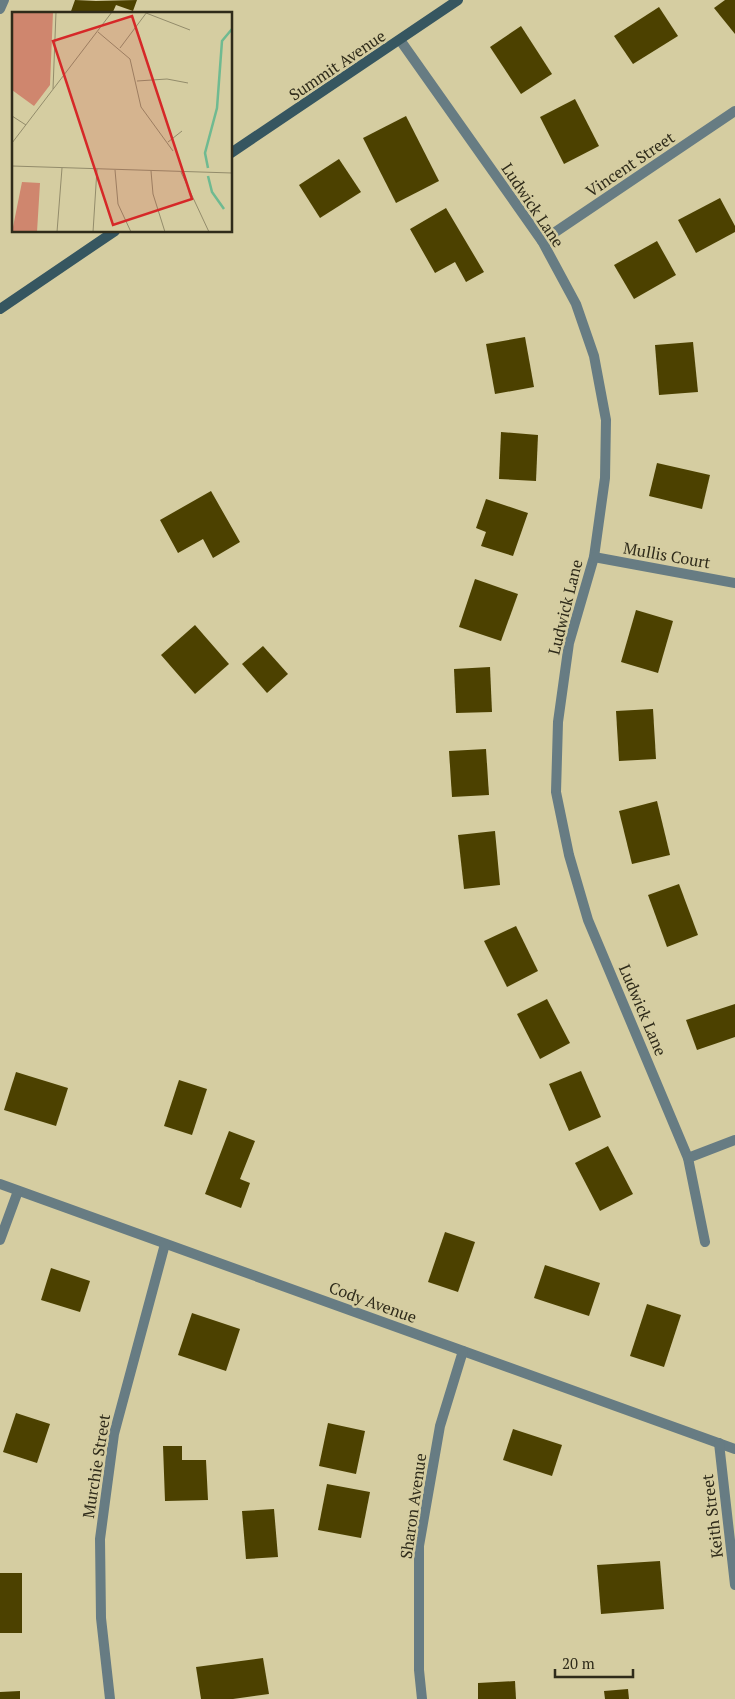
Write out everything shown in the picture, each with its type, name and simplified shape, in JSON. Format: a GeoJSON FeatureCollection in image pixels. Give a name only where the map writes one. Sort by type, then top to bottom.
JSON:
{"type":"FeatureCollection","features":[{"type":"Feature","properties":{"kind":"main road","name":"Summit Avenue"},"geometry":{"type":"LineString","coordinates":[[232,152],[458,0]]}},
{"type":"Feature","properties":{"kind":"main road"},"geometry":{"type":"LineString","coordinates":[[0,308],[114,232]]}},
{"type":"Feature","properties":{"kind":"street"},"geometry":{"type":"LineString","coordinates":[[0,9],[4,0]]}},
{"type":"Feature","properties":{"kind":"street","name":"Ludwick Lane"},"geometry":{"type":"LineString","coordinates":[[400,40],[542,241],[576,304],[594,356],[606,420],[605,478],[594,557],[569,643],[558,722],[556,792],[569,855],[588,920],[688,1158],[706,1242]]}},
{"type":"Feature","properties":{"kind":"street","name":"Vincent Street"},"geometry":{"type":"LineString","coordinates":[[542,241],[735,111]]}},
{"type":"Feature","properties":{"kind":"street","name":"Mullis Court"},"geometry":{"type":"LineString","coordinates":[[594,557],[735,583]]}},
{"type":"Feature","properties":{"kind":"street"},"geometry":{"type":"LineString","coordinates":[[688,1158],[735,1140]]}},
{"type":"Feature","properties":{"kind":"street","name":"Cody Avenue"},"geometry":{"type":"LineString","coordinates":[[0,1184],[735,1449]]}},
{"type":"Feature","properties":{"kind":"street"},"geometry":{"type":"LineString","coordinates":[[0,1240],[18,1191]]}},
{"type":"Feature","properties":{"kind":"street","name":"Murchie Street"},"geometry":{"type":"LineString","coordinates":[[110,1699],[101,1618],[100,1540],[114,1434],[165,1244]]}},
{"type":"Feature","properties":{"kind":"street","name":"Sharon Avenue"},"geometry":{"type":"LineString","coordinates":[[422,1699],[419,1670],[419,1546],[440,1426],[463,1351]]}},
{"type":"Feature","properties":{"kind":"street","name":"Keith Street"},"geometry":{"type":"LineString","coordinates":[[719,1444],[735,1585]]}},
{"type":"Feature","properties":{"kind":"building"},"geometry":{"type":"Polygon","coordinates":[[[75,0],[137,0],[133,11],[116,5],[113,12],[71,12],[75,0]]]}},
{"type":"Feature","properties":{"kind":"building"},"geometry":{"type":"Polygon","coordinates":[[[725,0],[735,0],[735,34],[714,8],[725,0]]]}},
{"type":"Feature","properties":{"kind":"building"},"geometry":{"type":"Polygon","coordinates":[[[659,7],[678,36],[633,64],[614,36],[659,7]]]}},
{"type":"Feature","properties":{"kind":"building"},"geometry":{"type":"Polygon","coordinates":[[[521,26],[552,74],[521,94],[490,47],[521,26]]]}},
{"type":"Feature","properties":{"kind":"building"},"geometry":{"type":"Polygon","coordinates":[[[575,99],[599,146],[564,164],[540,117],[575,99]]]}},
{"type":"Feature","properties":{"kind":"building"},"geometry":{"type":"Polygon","coordinates":[[[406,116],[439,181],[396,203],[363,138],[406,116]]]}},
{"type":"Feature","properties":{"kind":"building"},"geometry":{"type":"Polygon","coordinates":[[[339,159],[361,192],[320,218],[299,185],[339,159]]]}},
{"type":"Feature","properties":{"kind":"building"},"geometry":{"type":"Polygon","coordinates":[[[720,198],[735,226],[735,232],[696,253],[678,220],[720,198]]]}},
{"type":"Feature","properties":{"kind":"building"},"geometry":{"type":"Polygon","coordinates":[[[446,208],[484,272],[466,282],[455,262],[435,273],[410,229],[446,208]]]}},
{"type":"Feature","properties":{"kind":"building"},"geometry":{"type":"Polygon","coordinates":[[[657,241],[676,275],[634,299],[614,265],[657,241]]]}},
{"type":"Feature","properties":{"kind":"building"},"geometry":{"type":"Polygon","coordinates":[[[525,337],[534,387],[495,394],[486,344],[525,337]]]}},
{"type":"Feature","properties":{"kind":"building"},"geometry":{"type":"Polygon","coordinates":[[[693,342],[698,392],[659,395],[655,345],[693,342]]]}},
{"type":"Feature","properties":{"kind":"building"},"geometry":{"type":"Polygon","coordinates":[[[501,432],[538,435],[536,481],[499,479],[501,432]]]}},
{"type":"Feature","properties":{"kind":"building"},"geometry":{"type":"Polygon","coordinates":[[[657,463],[710,475],[702,509],[649,496],[657,463]]]}},
{"type":"Feature","properties":{"kind":"building"},"geometry":{"type":"Polygon","coordinates":[[[211,491],[240,542],[213,558],[203,539],[178,553],[160,520],[211,491]]]}},
{"type":"Feature","properties":{"kind":"building"},"geometry":{"type":"Polygon","coordinates":[[[486,499],[528,513],[513,556],[481,546],[486,532],[476,528],[486,499]]]}},
{"type":"Feature","properties":{"kind":"building"},"geometry":{"type":"Polygon","coordinates":[[[475,579],[518,594],[501,641],[459,627],[475,579]]]}},
{"type":"Feature","properties":{"kind":"building"},"geometry":{"type":"Polygon","coordinates":[[[636,610],[673,621],[658,673],[621,662],[636,610]]]}},
{"type":"Feature","properties":{"kind":"building"},"geometry":{"type":"Polygon","coordinates":[[[195,625],[229,664],[195,694],[161,655],[195,625]]]}},
{"type":"Feature","properties":{"kind":"building"},"geometry":{"type":"Polygon","coordinates":[[[263,646],[288,674],[267,693],[242,664],[263,646]]]}},
{"type":"Feature","properties":{"kind":"building"},"geometry":{"type":"Polygon","coordinates":[[[490,667],[492,712],[456,713],[454,669],[490,667]]]}},
{"type":"Feature","properties":{"kind":"building"},"geometry":{"type":"Polygon","coordinates":[[[653,709],[656,759],[619,761],[616,711],[653,709]]]}},
{"type":"Feature","properties":{"kind":"building"},"geometry":{"type":"Polygon","coordinates":[[[486,749],[489,795],[452,797],[449,751],[486,749]]]}},
{"type":"Feature","properties":{"kind":"building"},"geometry":{"type":"Polygon","coordinates":[[[657,801],[670,855],[632,864],[619,811],[657,801]]]}},
{"type":"Feature","properties":{"kind":"building"},"geometry":{"type":"Polygon","coordinates":[[[495,831],[500,885],[464,889],[458,835],[495,831]]]}},
{"type":"Feature","properties":{"kind":"building"},"geometry":{"type":"Polygon","coordinates":[[[679,884],[698,935],[667,947],[648,895],[679,884]]]}},
{"type":"Feature","properties":{"kind":"building"},"geometry":{"type":"Polygon","coordinates":[[[516,926],[538,971],[507,987],[484,941],[516,926]]]}},
{"type":"Feature","properties":{"kind":"building"},"geometry":{"type":"Polygon","coordinates":[[[547,999],[570,1043],[540,1059],[517,1014],[547,999]]]}},
{"type":"Feature","properties":{"kind":"building"},"geometry":{"type":"Polygon","coordinates":[[[735,1004],[735,1037],[697,1050],[686,1020],[735,1004]]]}},
{"type":"Feature","properties":{"kind":"building"},"geometry":{"type":"Polygon","coordinates":[[[581,1071],[601,1117],[569,1131],[549,1084],[581,1071]]]}},
{"type":"Feature","properties":{"kind":"building"},"geometry":{"type":"Polygon","coordinates":[[[16,1072],[68,1088],[56,1126],[4,1110],[16,1072]]]}},
{"type":"Feature","properties":{"kind":"building"},"geometry":{"type":"Polygon","coordinates":[[[179,1080],[207,1089],[192,1135],[164,1126],[179,1080]]]}},
{"type":"Feature","properties":{"kind":"building"},"geometry":{"type":"Polygon","coordinates":[[[229,1131],[255,1141],[240,1179],[250,1183],[241,1208],[205,1194],[229,1131]]]}},
{"type":"Feature","properties":{"kind":"building"},"geometry":{"type":"Polygon","coordinates":[[[608,1146],[633,1194],[600,1211],[575,1163],[608,1146]]]}},
{"type":"Feature","properties":{"kind":"building"},"geometry":{"type":"Polygon","coordinates":[[[445,1232],[475,1242],[458,1292],[428,1282],[445,1232]]]}},
{"type":"Feature","properties":{"kind":"building"},"geometry":{"type":"Polygon","coordinates":[[[545,1265],[600,1283],[589,1316],[534,1298],[545,1265]]]}},
{"type":"Feature","properties":{"kind":"building"},"geometry":{"type":"Polygon","coordinates":[[[51,1268],[90,1281],[80,1312],[41,1300],[51,1268]]]}},
{"type":"Feature","properties":{"kind":"building"},"geometry":{"type":"Polygon","coordinates":[[[647,1304],[681,1315],[664,1367],[630,1356],[647,1304]]]}},
{"type":"Feature","properties":{"kind":"building"},"geometry":{"type":"Polygon","coordinates":[[[192,1313],[240,1329],[226,1371],[178,1355],[192,1313]]]}},
{"type":"Feature","properties":{"kind":"building"},"geometry":{"type":"Polygon","coordinates":[[[16,1413],[50,1424],[37,1463],[3,1452],[16,1413]]]}},
{"type":"Feature","properties":{"kind":"building"},"geometry":{"type":"Polygon","coordinates":[[[328,1423],[365,1431],[356,1474],[319,1466],[328,1423]]]}},
{"type":"Feature","properties":{"kind":"building"},"geometry":{"type":"Polygon","coordinates":[[[513,1429],[562,1445],[552,1476],[503,1460],[513,1429]]]}},
{"type":"Feature","properties":{"kind":"building"},"geometry":{"type":"Polygon","coordinates":[[[163,1446],[182,1446],[182,1460],[206,1460],[208,1500],[165,1501],[163,1446]]]}},
{"type":"Feature","properties":{"kind":"building"},"geometry":{"type":"Polygon","coordinates":[[[327,1484],[370,1492],[361,1538],[318,1530],[327,1484]]]}},
{"type":"Feature","properties":{"kind":"building"},"geometry":{"type":"Polygon","coordinates":[[[274,1509],[278,1557],[246,1559],[242,1511],[274,1509]]]}},
{"type":"Feature","properties":{"kind":"building"},"geometry":{"type":"Polygon","coordinates":[[[660,1561],[664,1609],[601,1614],[597,1565],[660,1561]]]}},
{"type":"Feature","properties":{"kind":"building"},"geometry":{"type":"Polygon","coordinates":[[[0,1573],[22,1573],[22,1633],[0,1633],[0,1573]]]}},
{"type":"Feature","properties":{"kind":"building"},"geometry":{"type":"Polygon","coordinates":[[[263,1658],[269,1694],[233,1699],[201,1699],[196,1667],[263,1658]]]}},
{"type":"Feature","properties":{"kind":"building"},"geometry":{"type":"Polygon","coordinates":[[[515,1681],[516,1699],[478,1699],[478,1683],[515,1681]]]}},
{"type":"Feature","properties":{"kind":"building"},"geometry":{"type":"Polygon","coordinates":[[[628,1689],[629,1699],[605,1699],[604,1691],[628,1689]]]}},
{"type":"Feature","properties":{"kind":"building"},"geometry":{"type":"Polygon","coordinates":[[[20,1691],[20,1699],[0,1699],[0,1692],[20,1691]]]}}]}
